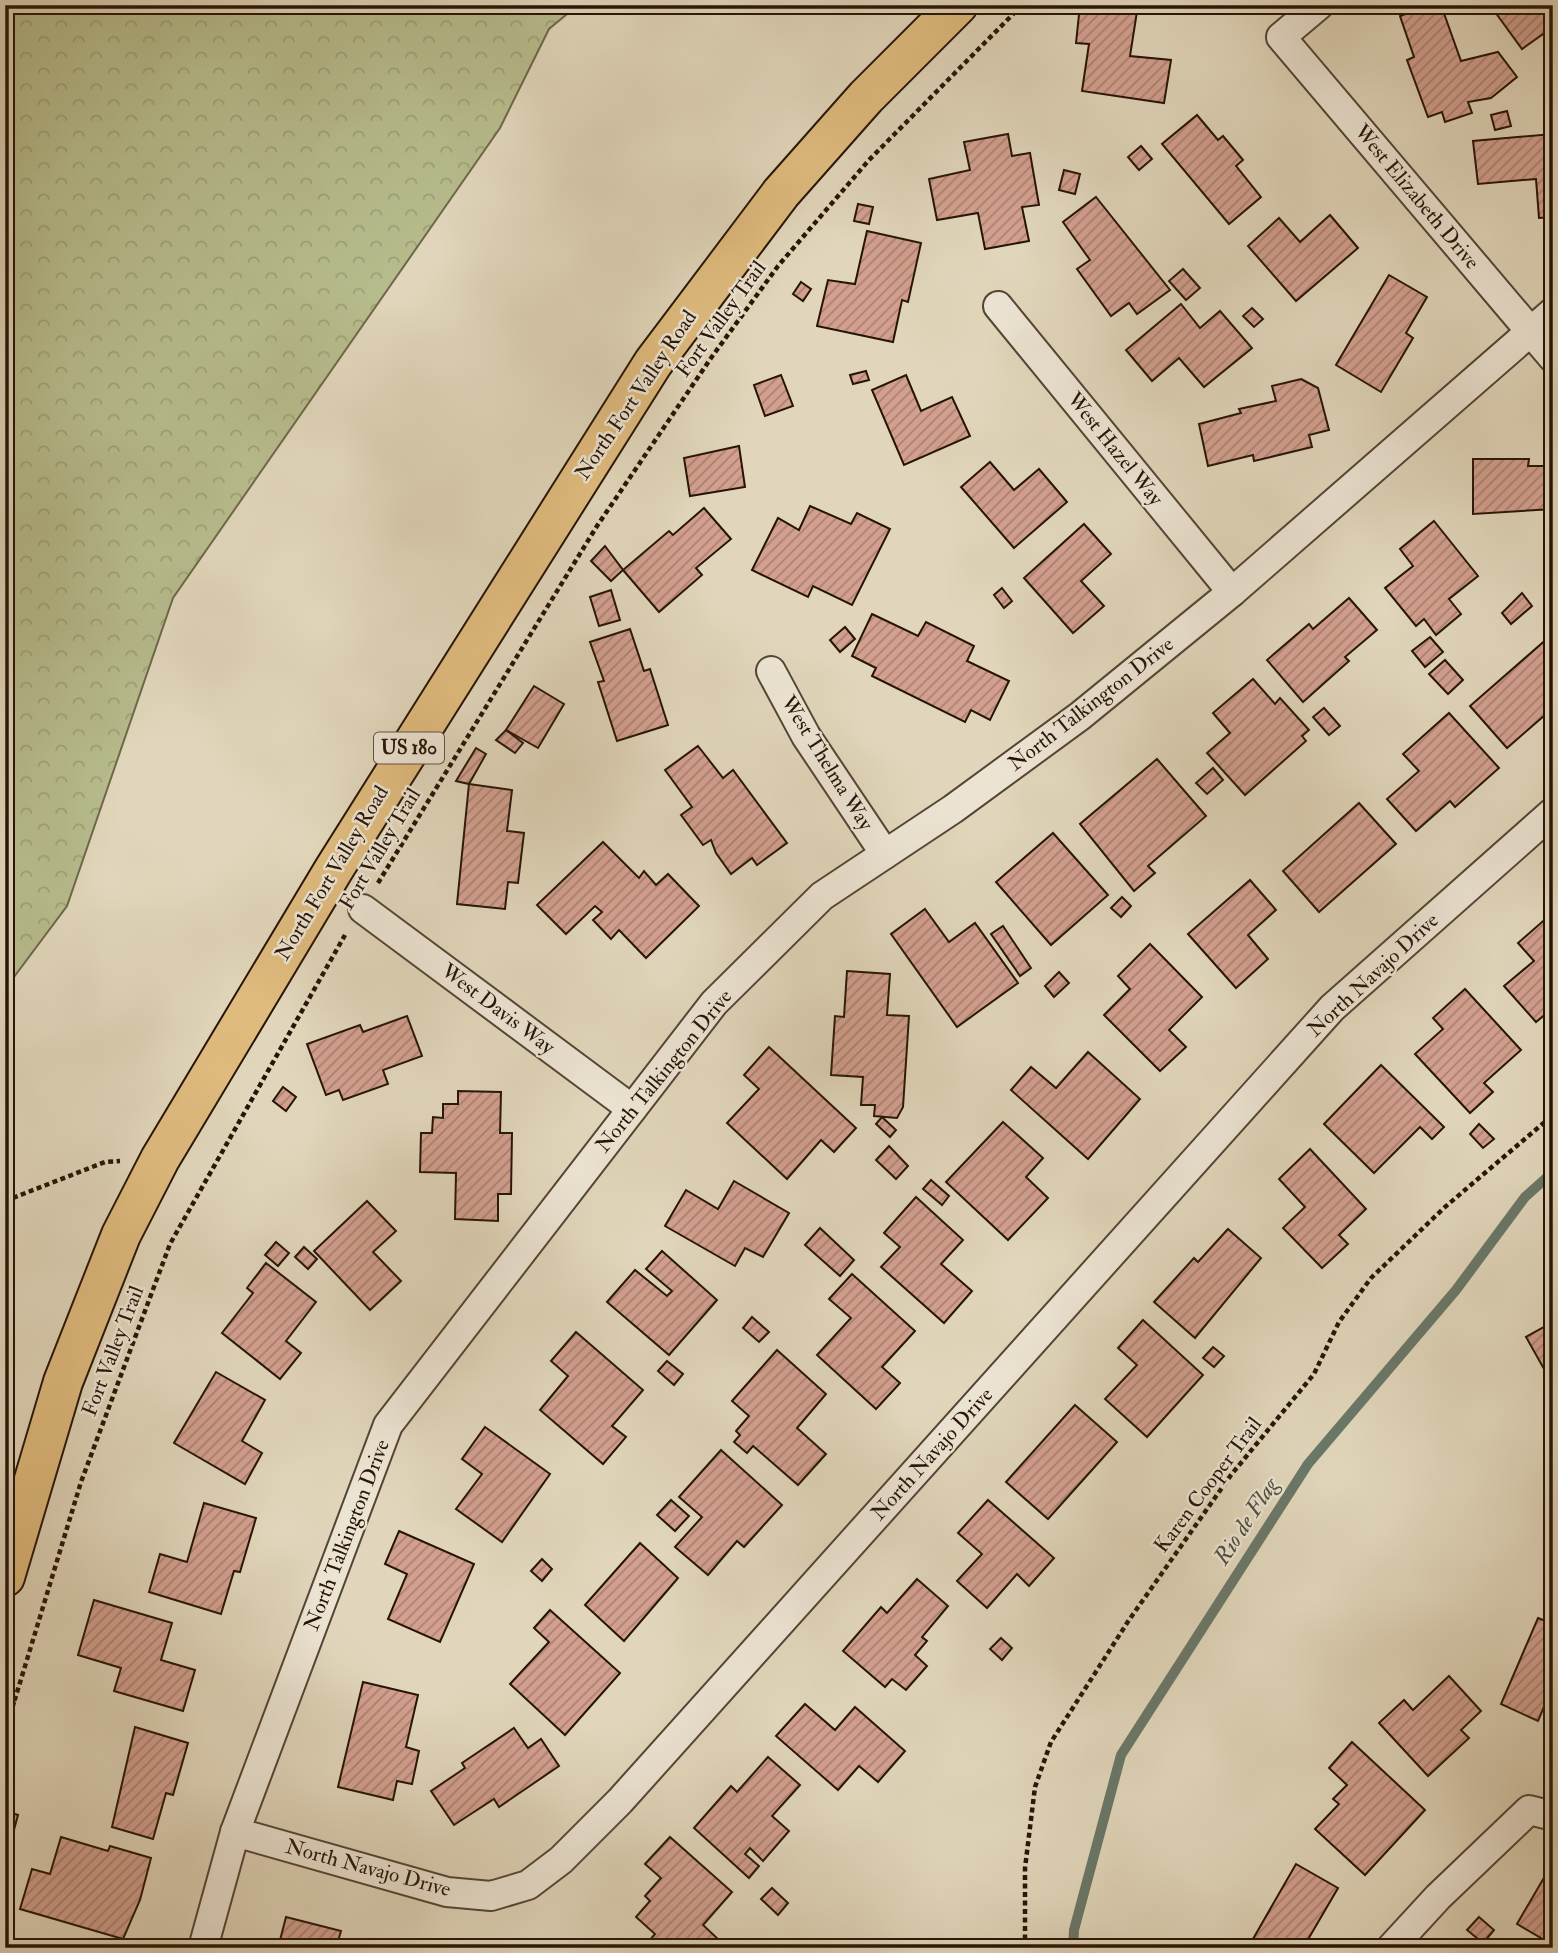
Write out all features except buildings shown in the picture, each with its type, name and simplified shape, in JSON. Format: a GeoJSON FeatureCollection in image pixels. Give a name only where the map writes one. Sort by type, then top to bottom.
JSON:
{"type":"FeatureCollection","features":[{"type":"Feature","properties":{"kind":"main road","name":"North Fort Valley Road"},"geometry":{"type":"LineString","coordinates":[[5,1577],[63,1382],[121,1235],[160,1159],[368,813],[653,362],[781,193],[866,97],[958,5]]}},
{"type":"Feature","properties":{"kind":"street","name":"West Elizabeth Drive"},"geometry":{"type":"LineString","coordinates":[[1319,5],[1281,37],[1553,358]]}},
{"type":"Feature","properties":{"kind":"street","name":"West Hazel Way"},"geometry":{"type":"LineString","coordinates":[[998,306],[1232,592]]}},
{"type":"Feature","properties":{"kind":"street","name":"North Talkington Drive"},"geometry":{"type":"LineString","coordinates":[[203,1948],[235,1832],[388,1425],[714,1003],[821,896],[953,809],[1080,716],[1232,592],[1553,312]]}},
{"type":"Feature","properties":{"kind":"street","name":"West Thelma Way"},"geometry":{"type":"LineString","coordinates":[[771,671],[806,736],[885,854]]}},
{"type":"Feature","properties":{"kind":"street","name":"North Navajo Drive"},"geometry":{"type":"LineString","coordinates":[[235,1832],[447,1892],[491,1895],[528,1885],[561,1860],[620,1801],[1332,1008],[1553,813]]}},
{"type":"Feature","properties":{"kind":"street","name":"West Davis Way"},"geometry":{"type":"LineString","coordinates":[[363,909],[632,1109]]}},
{"type":"Feature","properties":{"kind":"street"},"geometry":{"type":"LineString","coordinates":[[1391,1948],[1529,1810],[1553,1816]]}},
{"type":"Feature","properties":{"kind":"path","name":"Fort Valley Trail"},"geometry":{"type":"LineString","coordinates":[[5,1731],[81,1482],[170,1244],[336,948],[363,909],[597,526],[710,358],[778,266],[869,160],[1022,5]]}},
{"type":"Feature","properties":{"kind":"path","name":"Karen Cooper Trail"},"geometry":{"type":"LineString","coordinates":[[1025,1948],[1025,1868],[1035,1787],[1058,1731],[1129,1620],[1231,1475],[1314,1374],[1339,1322],[1370,1278],[1445,1207],[1553,1115]]}},
{"type":"Feature","properties":{"kind":"path"},"geometry":{"type":"LineString","coordinates":[[5,1201],[105,1162],[160,1159]]}},
{"type":"Feature","properties":{"kind":"path"},"geometry":{"type":"LineString","coordinates":[[5,1697],[15,1699]]}},
{"type":"Feature","properties":{"kind":"green space"},"geometry":{"type":"Polygon","coordinates":[[[5,5],[578,5],[549,29],[500,128],[173,598],[67,906],[5,989],[5,5]]]}},
{"type":"Feature","properties":{"kind":"waterway","name":"Rio de Flag"},"geometry":{"type":"LineString","coordinates":[[1073,1948],[1074,1930],[1121,1755],[1308,1464],[1456,1290],[1525,1197],[1553,1172]]}}]}
